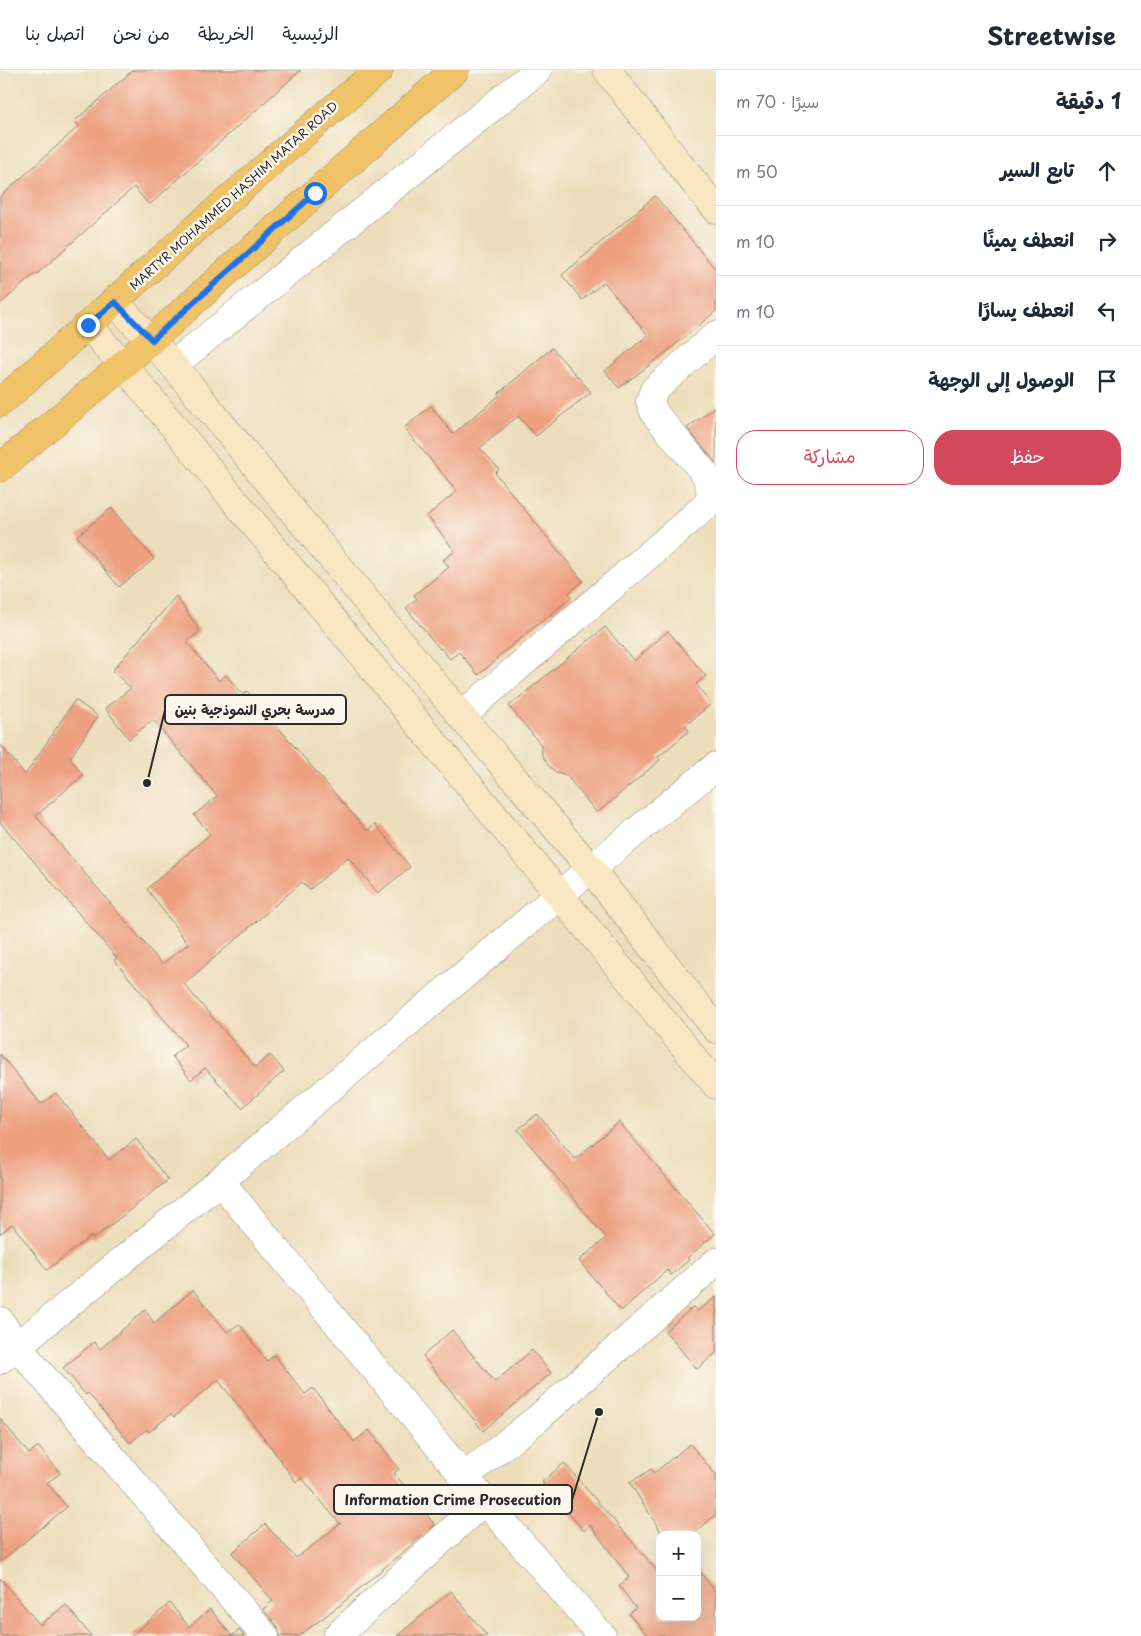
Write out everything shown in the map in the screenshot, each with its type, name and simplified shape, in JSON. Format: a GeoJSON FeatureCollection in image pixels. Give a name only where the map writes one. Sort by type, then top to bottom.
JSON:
{"type":"FeatureCollection","features":[{"type":"Feature","properties":{"kind":"main road","name":"MARTYR MOHAMMED HASHIM MATAR ROAD"},"geometry":{"type":"LineString","coordinates":[[0,403],[115,302],[243,185],[379,70]]}},
{"type":"Feature","properties":{"kind":"main road"},"geometry":{"type":"LineString","coordinates":[[0,468],[152,340],[455,70]]}},
{"type":"Feature","properties":{"kind":"street"},"geometry":{"type":"LineString","coordinates":[[173,365],[538,70]]}},
{"type":"Feature","properties":{"kind":"street"},"geometry":{"type":"LineString","coordinates":[[607,70],[716,209]]}},
{"type":"Feature","properties":{"kind":"street"},"geometry":{"type":"LineString","coordinates":[[115,302],[152,340],[461,716],[591,868],[716,1029]]}},
{"type":"Feature","properties":{"kind":"street"},"geometry":{"type":"LineString","coordinates":[[88,325],[123,365],[716,1085]]}},
{"type":"Feature","properties":{"kind":"street"},"geometry":{"type":"LineString","coordinates":[[461,716],[707,505],[711,492],[706,475],[655,414],[650,401],[654,390],[716,335]]}},
{"type":"Feature","properties":{"kind":"street"},"geometry":{"type":"LineString","coordinates":[[8,1353],[220,1181],[591,868],[716,766]]}},
{"type":"Feature","properties":{"kind":"street"},"geometry":{"type":"LineString","coordinates":[[220,1181],[464,1477],[602,1636]]}},
{"type":"Feature","properties":{"kind":"street"},"geometry":{"type":"LineString","coordinates":[[464,1477],[537,1419],[716,1262]]}},
{"type":"Feature","properties":{"kind":"street"},"geometry":{"type":"LineString","coordinates":[[0,1321],[8,1353],[265,1636]]}},
{"type":"Feature","properties":{"kind":"street"},"geometry":{"type":"LineString","coordinates":[[337,1636],[485,1500]]}},
{"type":"Feature","properties":{"kind":"building"},"geometry":{"type":"Polygon","coordinates":[[[133,70],[301,70],[149,205],[134,187],[37,274],[0,304],[0,197],[79,126],[75,121],[133,70]]]}},
{"type":"Feature","properties":{"kind":"building"},"geometry":{"type":"Polygon","coordinates":[[[655,196],[716,270],[716,311],[619,388],[605,371],[648,335],[604,282],[582,300],[562,275],[655,196]]]}},
{"type":"Feature","properties":{"kind":"building"},"geometry":{"type":"Polygon","coordinates":[[[552,348],[591,392],[536,436],[518,416],[480,448],[499,469],[495,473],[583,581],[569,593],[572,597],[496,658],[478,675],[459,652],[450,659],[406,608],[417,599],[414,595],[449,567],[443,560],[455,551],[427,516],[457,491],[404,428],[431,406],[453,434],[552,348]]]}},
{"type":"Feature","properties":{"kind":"building"},"geometry":{"type":"Polygon","coordinates":[[[716,406],[716,463],[687,428],[716,406]]]}},
{"type":"Feature","properties":{"kind":"building"},"geometry":{"type":"Polygon","coordinates":[[[111,508],[154,559],[119,587],[77,536],[111,508]]]}},
{"type":"Feature","properties":{"kind":"building"},"geometry":{"type":"Polygon","coordinates":[[[176,596],[200,631],[187,642],[219,681],[226,675],[243,695],[247,691],[367,831],[375,824],[410,867],[378,893],[348,857],[309,890],[302,882],[184,984],[255,1067],[270,1055],[284,1071],[242,1108],[205,1068],[191,1080],[172,1056],[186,1045],[114,960],[117,958],[0,822],[0,744],[25,775],[75,700],[98,716],[70,758],[83,775],[36,816],[162,964],[188,944],[147,889],[210,834],[194,815],[217,796],[153,720],[129,739],[105,708],[131,688],[112,671],[176,596]]]}},
{"type":"Feature","properties":{"kind":"building"},"geometry":{"type":"Polygon","coordinates":[[[605,627],[634,661],[668,631],[706,676],[696,684],[711,704],[685,726],[689,731],[658,757],[660,760],[597,813],[566,775],[556,772],[548,765],[542,755],[541,745],[509,706],[605,627]]]}},
{"type":"Feature","properties":{"kind":"building"},"geometry":{"type":"Polygon","coordinates":[[[0,1054],[41,1104],[56,1093],[109,1160],[136,1139],[168,1180],[93,1239],[91,1236],[47,1270],[12,1224],[0,1234],[0,1054]]]}},
{"type":"Feature","properties":{"kind":"building"},"geometry":{"type":"Polygon","coordinates":[[[537,1114],[575,1159],[619,1122],[715,1234],[687,1258],[689,1260],[671,1275],[667,1270],[621,1311],[579,1261],[606,1238],[518,1130],[537,1114]]]}},
{"type":"Feature","properties":{"kind":"building"},"geometry":{"type":"Polygon","coordinates":[[[193,1290],[227,1332],[239,1324],[267,1361],[274,1355],[305,1394],[313,1388],[354,1442],[369,1430],[399,1469],[394,1473],[435,1525],[340,1605],[299,1636],[280,1636],[277,1626],[263,1609],[273,1601],[232,1553],[265,1524],[296,1558],[340,1524],[302,1478],[296,1482],[218,1380],[174,1417],[171,1414],[149,1432],[147,1429],[130,1443],[88,1393],[86,1395],[63,1368],[94,1342],[100,1349],[145,1310],[154,1323],[193,1290]]]}},
{"type":"Feature","properties":{"kind":"building"},"geometry":{"type":"Polygon","coordinates":[[[716,1297],[716,1353],[697,1369],[665,1331],[693,1307],[697,1311],[716,1297]]]}},
{"type":"Feature","properties":{"kind":"building"},"geometry":{"type":"Polygon","coordinates":[[[452,1330],[495,1382],[532,1350],[551,1373],[483,1431],[423,1356],[452,1330]]]}},
{"type":"Feature","properties":{"kind":"building"},"geometry":{"type":"Polygon","coordinates":[[[0,1418],[29,1454],[38,1446],[60,1473],[47,1483],[67,1507],[0,1562],[0,1418]]]}},
{"type":"Feature","properties":{"kind":"building"},"geometry":{"type":"Polygon","coordinates":[[[690,1444],[716,1475],[716,1515],[696,1531],[660,1531],[630,1483],[651,1469],[654,1473],[690,1444]]]}},
{"type":"Feature","properties":{"kind":"building"},"geometry":{"type":"Polygon","coordinates":[[[564,1463],[656,1569],[656,1621],[701,1621],[701,1573],[716,1592],[716,1636],[648,1636],[629,1614],[636,1608],[619,1586],[629,1577],[590,1525],[584,1531],[542,1482],[564,1463]]]}},
{"type":"Feature","properties":{"kind":"building"},"geometry":{"type":"Polygon","coordinates":[[[0,1578],[40,1625],[66,1605],[91,1636],[0,1636],[0,1578]]]}},
{"type":"Feature","properties":{"kind":"building"},"geometry":{"type":"Polygon","coordinates":[[[451,1591],[487,1636],[397,1636],[451,1591]]]}},
{"type":"Feature","properties":{"kind":"building"},"geometry":{"type":"Polygon","coordinates":[[[170,1603],[189,1627],[210,1609],[232,1636],[131,1636],[170,1603]]]}},
{"type":"Feature","properties":{"kind":"building"},"geometry":{"type":"Polygon","coordinates":[[[239,1630],[244,1636],[232,1636],[239,1630]]]}},
{"type":"Feature","properties":{"kind":"place","name":"مدرسة بحري النموذجية بنين"},"geometry":{"type":"Point","coordinates":[147,783]}},
{"type":"Feature","properties":{"kind":"place","name":"Information Crime Prosecution"},"geometry":{"type":"Point","coordinates":[599,1412]}},
{"type":"Feature","properties":{"kind":"route"},"geometry":{"type":"LineString","coordinates":[[88,325],[115,302],[152,340],[315,193]]}}]}
